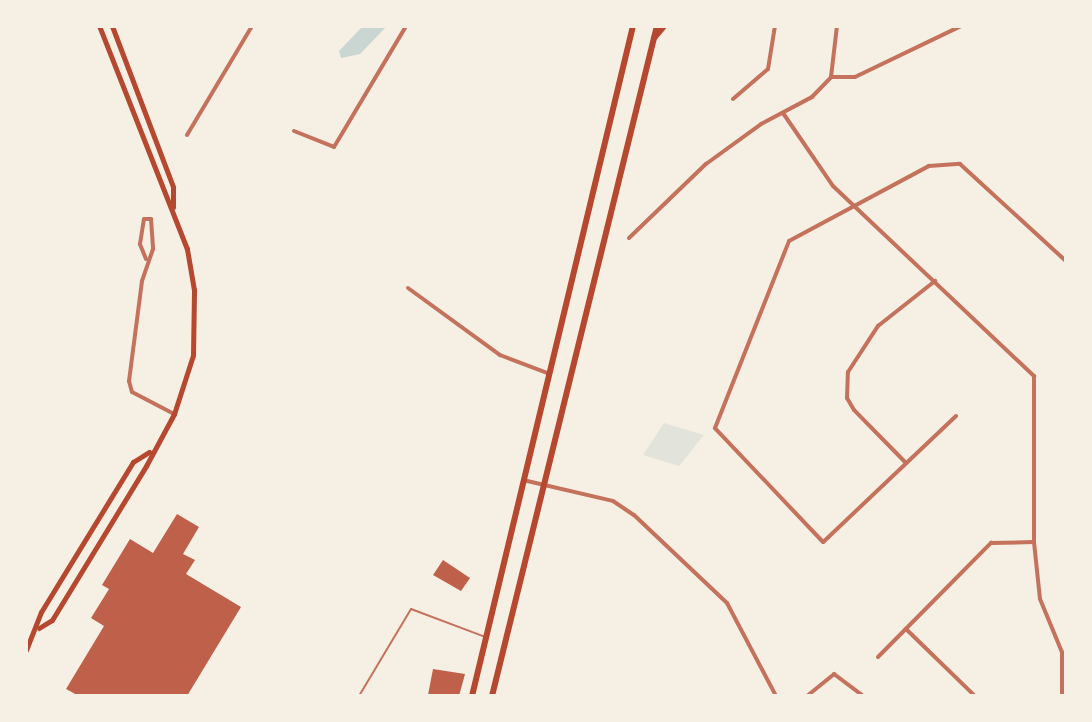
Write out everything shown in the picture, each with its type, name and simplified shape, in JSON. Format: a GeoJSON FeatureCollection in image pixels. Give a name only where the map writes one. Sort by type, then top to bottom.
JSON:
{"type":"FeatureCollection","features":[{"type":"Feature","properties":{"kind":"highway"},"geometry":{"type":"LineString","coordinates":[[472,696],[633,26]]}},
{"type":"Feature","properties":{"kind":"highway"},"geometry":{"type":"LineString","coordinates":[[492,696],[657,26]]}},
{"type":"Feature","properties":{"kind":"highway"},"geometry":{"type":"LineString","coordinates":[[654,38],[664,26]]}},
{"type":"Feature","properties":{"kind":"main road"},"geometry":{"type":"LineString","coordinates":[[39,628],[52,620],[174,414],[193,355],[196,321],[187,249],[173,208],[161,191],[99,26]]}},
{"type":"Feature","properties":{"kind":"main road"},"geometry":{"type":"LineString","coordinates":[[112,26],[173,187],[173,208]]}},
{"type":"Feature","properties":{"kind":"main road"},"geometry":{"type":"LineString","coordinates":[[26,650],[39,628],[41,612],[133,462],[149,452]]}},
{"type":"Feature","properties":{"kind":"street"},"geometry":{"type":"LineString","coordinates":[[187,135],[252,26]]}},
{"type":"Feature","properties":{"kind":"street"},"geometry":{"type":"LineString","coordinates":[[294,131],[334,147],[406,26]]}},
{"type":"Feature","properties":{"kind":"street"},"geometry":{"type":"LineString","coordinates":[[733,99],[768,69],[775,26]]}},
{"type":"Feature","properties":{"kind":"street"},"geometry":{"type":"LineString","coordinates":[[629,238],[706,164],[812,97],[831,77],[837,26]]}},
{"type":"Feature","properties":{"kind":"street"},"geometry":{"type":"LineString","coordinates":[[831,77],[855,77],[961,26]]}},
{"type":"Feature","properties":{"kind":"street"},"geometry":{"type":"LineString","coordinates":[[783,113],[824,175],[1034,376],[1034,542],[1040,599],[1062,652],[1062,696]]}},
{"type":"Feature","properties":{"kind":"street"},"geometry":{"type":"LineString","coordinates":[[956,416],[823,542],[715,428],[789,241],[929,166],[960,164],[1066,261]]}},
{"type":"Feature","properties":{"kind":"street"},"geometry":{"type":"LineString","coordinates":[[146,259],[140,244],[144,219],[151,219],[154,227],[146,259],[129,381],[132,392],[174,414]]}},
{"type":"Feature","properties":{"kind":"street"},"geometry":{"type":"LineString","coordinates":[[906,463],[854,410],[846,384],[864,341],[935,281]]}},
{"type":"Feature","properties":{"kind":"street"},"geometry":{"type":"LineString","coordinates":[[408,288],[500,355],[550,374]]}},
{"type":"Feature","properties":{"kind":"street"},"geometry":{"type":"LineString","coordinates":[[523,480],[613,501],[634,515],[727,603],[776,696]]}},
{"type":"Feature","properties":{"kind":"street"},"geometry":{"type":"LineString","coordinates":[[878,657],[991,543],[1034,542]]}},
{"type":"Feature","properties":{"kind":"street"},"geometry":{"type":"LineString","coordinates":[[906,629],[975,696]]}},
{"type":"Feature","properties":{"kind":"street"},"geometry":{"type":"LineString","coordinates":[[807,696],[834,674],[863,696]]}},
{"type":"Feature","properties":{"kind":"lane"},"geometry":{"type":"LineString","coordinates":[[359,696],[411,609],[484,636]]}},
{"type":"Feature","properties":{"kind":"shaded area"},"geometry":{"type":"Polygon","coordinates":[[[363,26],[387,26],[360,54],[341,58],[339,51],[363,26]]]}},
{"type":"Feature","properties":{"kind":"shaded area"},"geometry":{"type":"Polygon","coordinates":[[[664,423],[704,435],[679,466],[643,455],[664,423]]]}},
{"type":"Feature","properties":{"kind":"building"},"geometry":{"type":"Polygon","coordinates":[[[177,514],[199,527],[183,554],[195,560],[186,574],[241,607],[187,696],[79,696],[66,689],[104,626],[91,618],[109,589],[102,585],[130,539],[153,553],[177,514]]]}},
{"type":"Feature","properties":{"kind":"building"},"geometry":{"type":"Polygon","coordinates":[[[443,560],[470,578],[461,591],[433,575],[443,560]]]}},
{"type":"Feature","properties":{"kind":"building"},"geometry":{"type":"Polygon","coordinates":[[[433,669],[465,674],[459,696],[428,695],[433,669]]]}}]}
